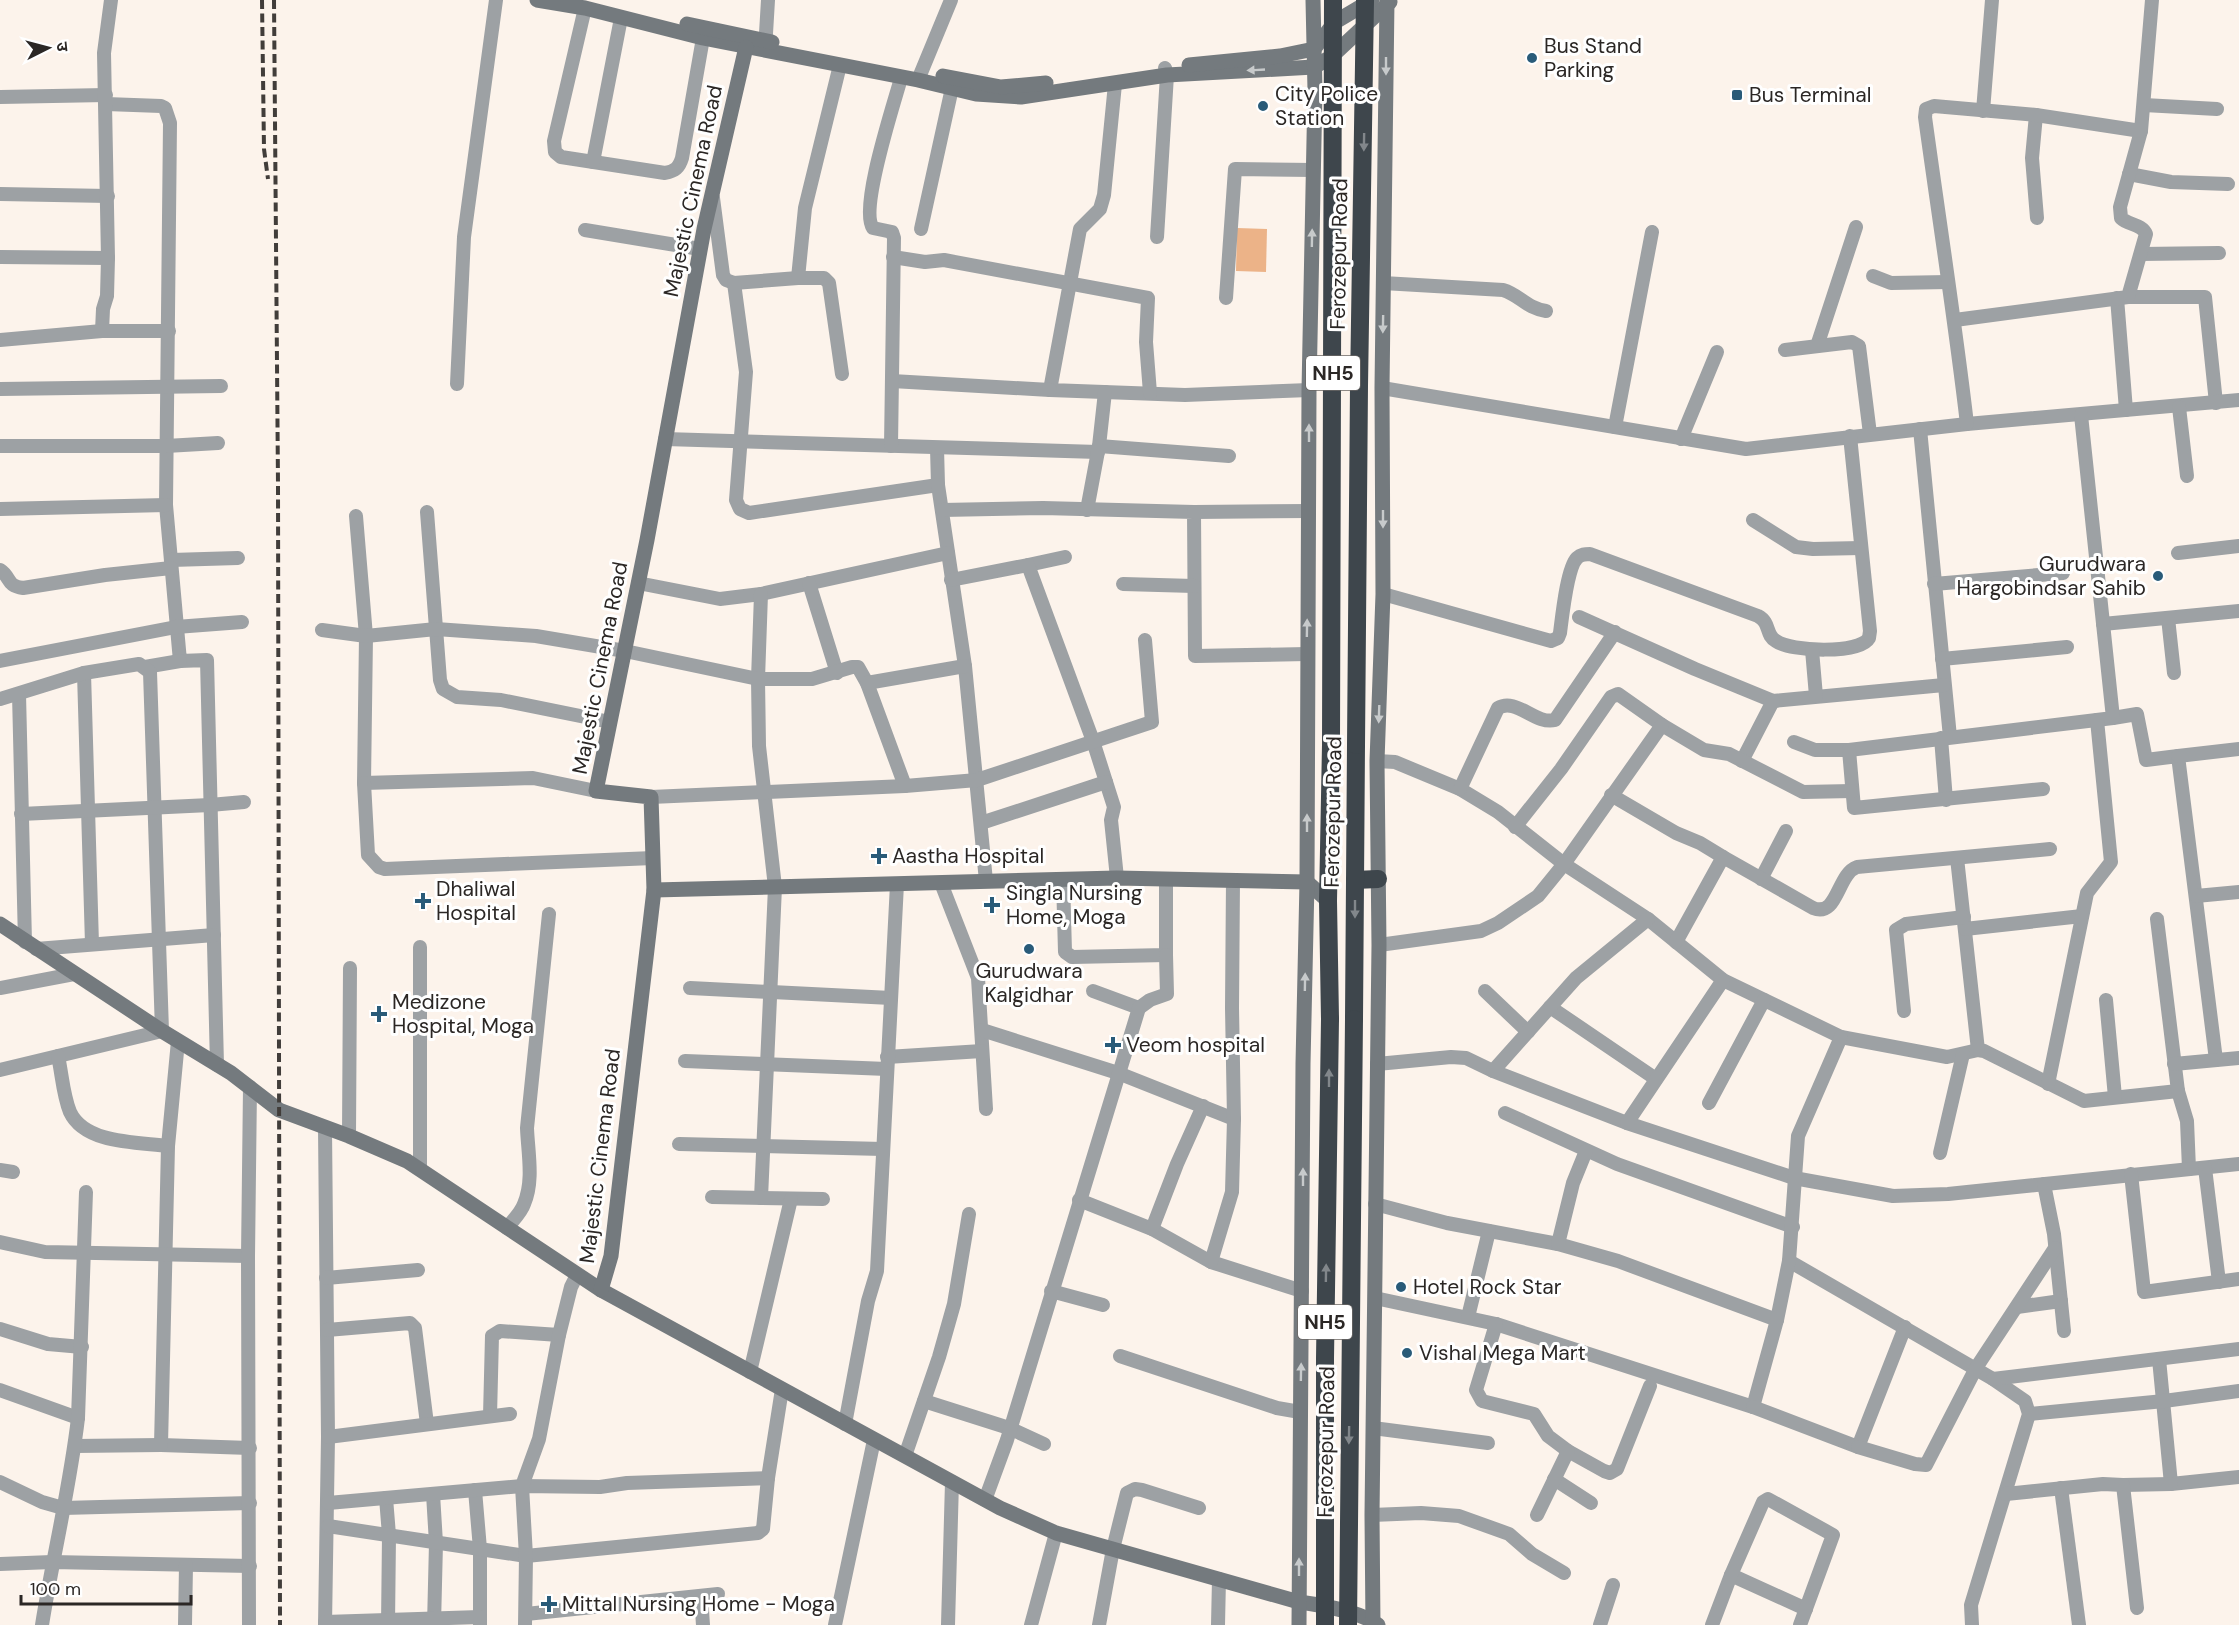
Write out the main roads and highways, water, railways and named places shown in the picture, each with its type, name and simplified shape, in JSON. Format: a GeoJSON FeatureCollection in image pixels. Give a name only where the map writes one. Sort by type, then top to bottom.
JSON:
{"type":"FeatureCollection","features":[{"type":"Feature","properties":{"kind":"highway","name":"Ferozepur Road"},"geometry":{"type":"LineString","coordinates":[[1325,1625],[1324,1358],[1330,1019],[1328,901],[1331,745],[1333,0]]}},
{"type":"Feature","properties":{"kind":"highway","name":"Ferozepur Road"},"geometry":{"type":"LineString","coordinates":[[1348,1625],[1359,387],[1365,0]]}},
{"type":"Feature","properties":{"kind":"highway"},"geometry":{"type":"LineString","coordinates":[[1355,880],[1378,879]]}},
{"type":"Feature","properties":{"kind":"railway"},"geometry":{"type":"LineString","coordinates":[[262,0],[264,149],[268,179]]}},
{"type":"Feature","properties":{"kind":"railway"},"geometry":{"type":"LineString","coordinates":[[274,0],[278,484],[280,1625]]}},
{"type":"Feature","properties":{"kind":"place","name":"Bus Stand Parking"},"geometry":{"type":"Point","coordinates":[1532,58]}},
{"type":"Feature","properties":{"kind":"place","name":"Bus Terminal"},"geometry":{"type":"Point","coordinates":[1737,95]}},
{"type":"Feature","properties":{"kind":"place","name":"City Police Station"},"geometry":{"type":"Point","coordinates":[1263,106]}},
{"type":"Feature","properties":{"kind":"place","name":"Gurudwara Hargobindsar Sahib"},"geometry":{"type":"Point","coordinates":[2158,576]}},
{"type":"Feature","properties":{"kind":"place","name":"Aastha Hospital"},"geometry":{"type":"Point","coordinates":[879,856]}},
{"type":"Feature","properties":{"kind":"place","name":"Dhaliwal Hospital"},"geometry":{"type":"Point","coordinates":[423,901]}},
{"type":"Feature","properties":{"kind":"place","name":"Singla Nursing Home, Moga"},"geometry":{"type":"Point","coordinates":[992,905]}},
{"type":"Feature","properties":{"kind":"place","name":"Gurudwara Kalgidhar"},"geometry":{"type":"Point","coordinates":[1029,949]}},
{"type":"Feature","properties":{"kind":"place","name":"Medizone Hospital, Moga"},"geometry":{"type":"Point","coordinates":[379,1014]}},
{"type":"Feature","properties":{"kind":"place","name":"Veom hospital"},"geometry":{"type":"Point","coordinates":[1113,1045]}},
{"type":"Feature","properties":{"kind":"place","name":"Hotel Rock Star"},"geometry":{"type":"Point","coordinates":[1401,1287]}},
{"type":"Feature","properties":{"kind":"place","name":"Vishal Mega Mart"},"geometry":{"type":"Point","coordinates":[1407,1353]}},
{"type":"Feature","properties":{"kind":"place","name":"Mittal Nursing Home - Moga"},"geometry":{"type":"Point","coordinates":[549,1604]}}]}
